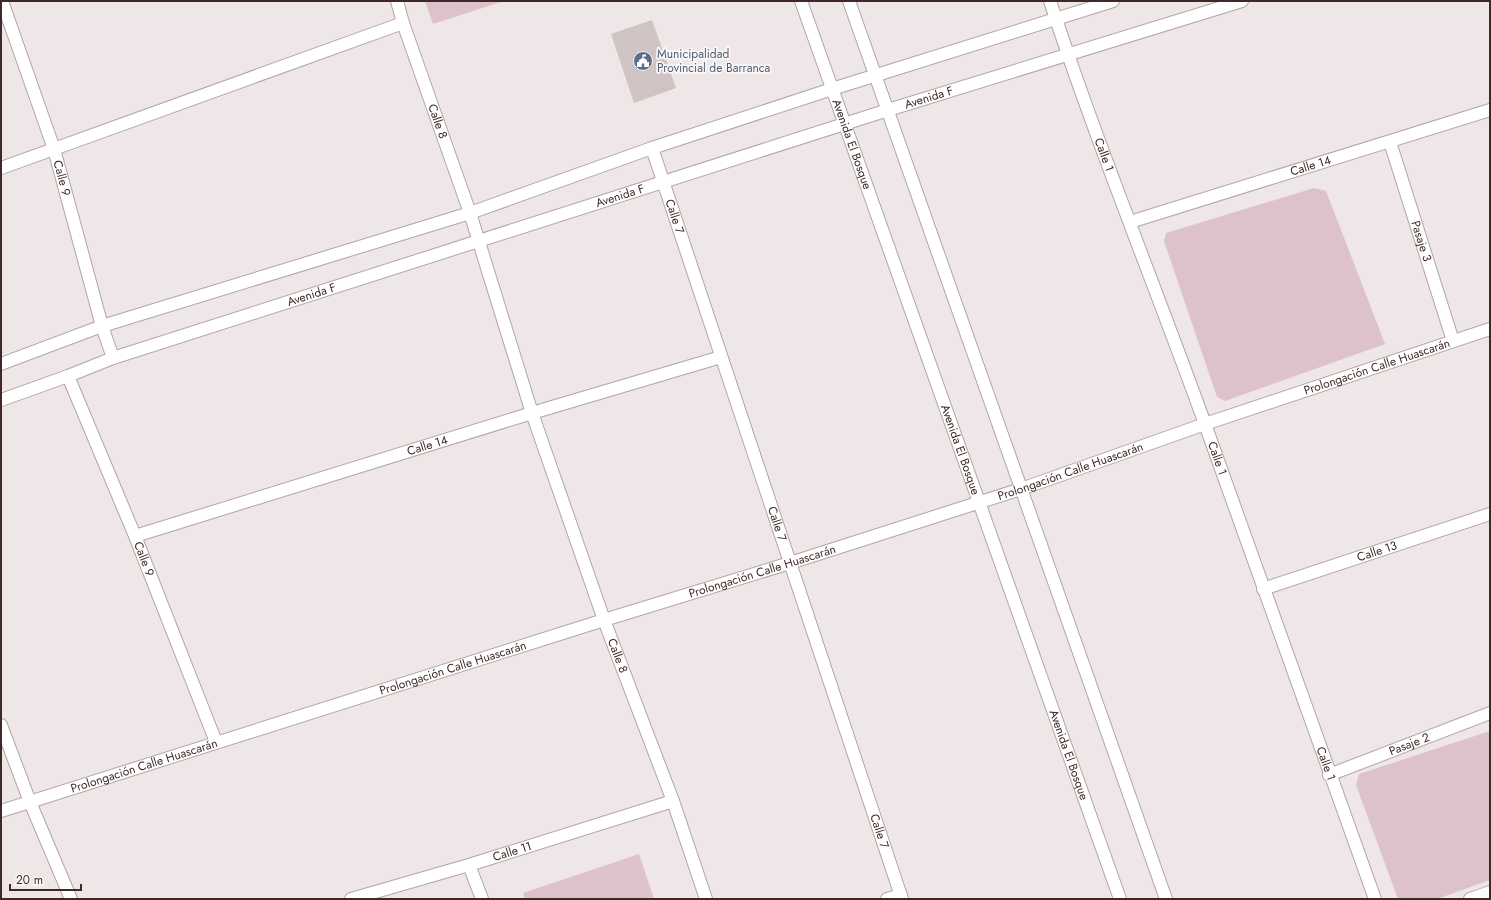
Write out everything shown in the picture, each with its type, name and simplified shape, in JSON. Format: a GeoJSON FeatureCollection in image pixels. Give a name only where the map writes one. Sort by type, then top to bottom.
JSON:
{"type":"FeatureCollection","features":[{"type":"Feature","properties":{"kind":"street","name":"Calle 9"},"geometry":{"type":"LineString","coordinates":[[2,1],[54,149],[102,326],[113,358]]}},
{"type":"Feature","properties":{"kind":"street","name":"Calle 8"},"geometry":{"type":"LineString","coordinates":[[396,1],[470,213],[532,412],[604,620],[673,801],[706,899]]}},
{"type":"Feature","properties":{"kind":"street","name":"Avenida El Bosque"},"geometry":{"type":"LineString","coordinates":[[801,1],[1120,899]]}},
{"type":"Feature","properties":{"kind":"street"},"geometry":{"type":"LineString","coordinates":[[849,1],[1166,899]]}},
{"type":"Feature","properties":{"kind":"street","name":"Calle 1"},"geometry":{"type":"LineString","coordinates":[[1050,1],[1068,54],[1205,424],[1329,775],[1375,899]]}},
{"type":"Feature","properties":{"kind":"street"},"geometry":{"type":"LineString","coordinates":[[1,364],[102,326],[470,213],[652,148],[832,89],[1113,1]]}},
{"type":"Feature","properties":{"kind":"street","name":"Avenida F"},"geometry":{"type":"LineString","coordinates":[[1,400],[113,358],[888,110],[1242,1]]}},
{"type":"Feature","properties":{"kind":"street"},"geometry":{"type":"LineString","coordinates":[[1,168],[403,23]]}},
{"type":"Feature","properties":{"kind":"street","name":"Calle 14"},"geometry":{"type":"LineString","coordinates":[[1130,222],[1490,110]]}},
{"type":"Feature","properties":{"kind":"street","name":"Pasaje 3"},"geometry":{"type":"LineString","coordinates":[[1390,142],[1454,341]]}},
{"type":"Feature","properties":{"kind":"street","name":"Calle 7"},"geometry":{"type":"LineString","coordinates":[[652,148],[902,897]]}},
{"type":"Feature","properties":{"kind":"street","name":"Prolongación Calle Huascarán"},"geometry":{"type":"LineString","coordinates":[[1,811],[1021,489],[1205,424],[1490,328]]}},
{"type":"Feature","properties":{"kind":"street","name":"Calle 14"},"geometry":{"type":"LineString","coordinates":[[135,536],[532,412],[721,357]]}},
{"type":"Feature","properties":{"kind":"street","name":"Calle 9"},"geometry":{"type":"LineString","coordinates":[[68,376],[135,536],[216,742]]}},
{"type":"Feature","properties":{"kind":"street","name":"Calle 13"},"geometry":{"type":"LineString","coordinates":[[1263,589],[1490,514]]}},
{"type":"Feature","properties":{"kind":"street","name":"Pasaje 2"},"geometry":{"type":"LineString","coordinates":[[1329,775],[1490,713]]}},
{"type":"Feature","properties":{"kind":"street"},"geometry":{"type":"LineString","coordinates":[[1,725],[30,802],[71,899]]}},
{"type":"Feature","properties":{"kind":"street","name":"Calle 11"},"geometry":{"type":"LineString","coordinates":[[351,899],[469,865],[673,801]]}},
{"type":"Feature","properties":{"kind":"street"},"geometry":{"type":"LineString","coordinates":[[469,865],[482,899]]}},
{"type":"Feature","properties":{"kind":"street"},"geometry":{"type":"LineString","coordinates":[[1470,899],[1490,892]]}},
{"type":"Feature","properties":{"kind":"street"},"geometry":{"type":"LineString","coordinates":[[887,899],[902,897]]}},
{"type":"Feature","properties":{"kind":"shaded area"},"geometry":{"type":"Polygon","coordinates":[[[425,1],[504,1],[433,24],[425,1]]]}},
{"type":"Feature","properties":{"kind":"shaded area"},"geometry":{"type":"Polygon","coordinates":[[[1314,188],[1326,191],[1385,344],[1225,401],[1217,397],[1164,241],[1166,233],[1314,188]]]}},
{"type":"Feature","properties":{"kind":"shaded area"},"geometry":{"type":"Polygon","coordinates":[[[1490,731],[1490,880],[1437,899],[1398,899],[1356,785],[1359,774],[1490,731]]]}},
{"type":"Feature","properties":{"kind":"shaded area"},"geometry":{"type":"Polygon","coordinates":[[[639,854],[654,899],[525,899],[523,893],[639,854]]]}},
{"type":"Feature","properties":{"kind":"building","name":"Municipalidad Provincial de Barranca"},"geometry":{"type":"Polygon","coordinates":[[[652,20],[676,88],[634,103],[611,34],[652,20]]]}},
{"type":"Feature","properties":{"kind":"place","name":"Municipalidad Provincial de Barranca"},"geometry":{"type":"Point","coordinates":[643,61]}}]}
